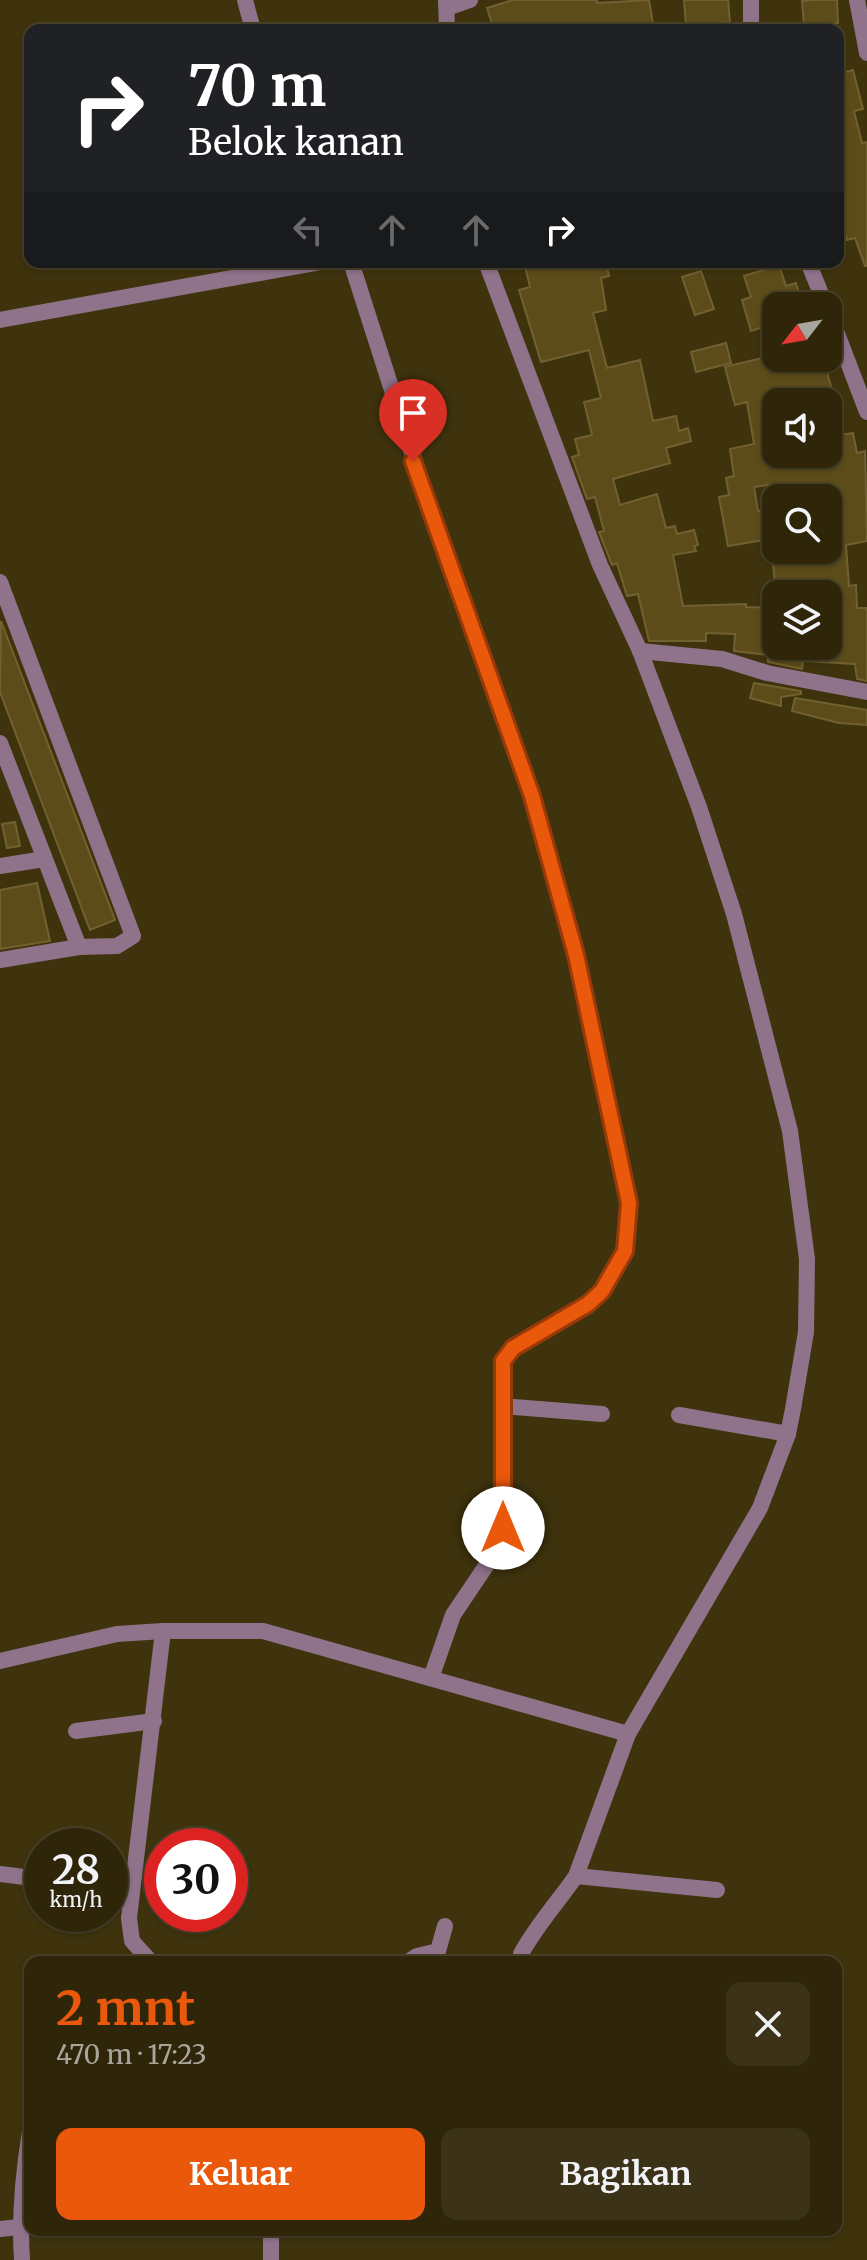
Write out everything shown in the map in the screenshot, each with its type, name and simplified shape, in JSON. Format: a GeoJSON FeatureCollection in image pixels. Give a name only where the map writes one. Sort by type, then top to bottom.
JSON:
{"type":"FeatureCollection","features":[{"type":"Feature","properties":{"kind":"street"},"geometry":{"type":"LineString","coordinates":[[245,0],[251,24]]}},
{"type":"Feature","properties":{"kind":"street"},"geometry":{"type":"LineString","coordinates":[[447,4],[470,0]]}},
{"type":"Feature","properties":{"kind":"street"},"geometry":{"type":"LineString","coordinates":[[751,0],[751,24]]}},
{"type":"Feature","properties":{"kind":"street"},"geometry":{"type":"LineString","coordinates":[[857,0],[866,44]]}},
{"type":"Feature","properties":{"kind":"street"},"geometry":{"type":"LineString","coordinates":[[0,320],[288,268]]}},
{"type":"Feature","properties":{"kind":"street"},"geometry":{"type":"LineString","coordinates":[[353,268],[413,461],[529,788],[576,955],[629,1203],[625,1251],[602,1291],[588,1304],[506,1354],[502,1367],[503,1528],[500,1543],[453,1615],[431,1678]]}},
{"type":"Feature","properties":{"kind":"street"},"geometry":{"type":"LineString","coordinates":[[488,268],[600,565],[640,651],[699,807],[734,914],[790,1131],[801,1198],[809,1299],[804,1347],[788,1434],[752,1523],[628,1734],[576,1876],[565,1895],[533,1931],[521,1954]]}},
{"type":"Feature","properties":{"kind":"street"},"geometry":{"type":"LineString","coordinates":[[810,268],[820,292]]}},
{"type":"Feature","properties":{"kind":"street"},"geometry":{"type":"LineString","coordinates":[[842,347],[867,412]]}},
{"type":"Feature","properties":{"kind":"street"},"geometry":{"type":"LineString","coordinates":[[0,582],[132,932],[131,939],[123,945],[79,947],[0,960]]}},
{"type":"Feature","properties":{"kind":"street"},"geometry":{"type":"LineString","coordinates":[[640,651],[678,652],[722,659],[767,673],[867,692]]}},
{"type":"Feature","properties":{"kind":"street"},"geometry":{"type":"LineString","coordinates":[[0,743],[4,766],[79,947]]}},
{"type":"Feature","properties":{"kind":"street"},"geometry":{"type":"LineString","coordinates":[[0,866],[44,859]]}},
{"type":"Feature","properties":{"kind":"street"},"geometry":{"type":"LineString","coordinates":[[501,1406],[602,1414]]}},
{"type":"Feature","properties":{"kind":"street"},"geometry":{"type":"LineString","coordinates":[[679,1415],[788,1434]]}},
{"type":"Feature","properties":{"kind":"street"},"geometry":{"type":"LineString","coordinates":[[140,1956],[132,1941],[129,1918],[163,1631]]}},
{"type":"Feature","properties":{"kind":"street"},"geometry":{"type":"LineString","coordinates":[[0,1661],[117,1634],[263,1631],[628,1734]]}},
{"type":"Feature","properties":{"kind":"street"},"geometry":{"type":"LineString","coordinates":[[76,1731],[154,1721]]}},
{"type":"Feature","properties":{"kind":"street"},"geometry":{"type":"LineString","coordinates":[[0,1874],[24,1877]]}},
{"type":"Feature","properties":{"kind":"street"},"geometry":{"type":"LineString","coordinates":[[576,1876],[717,1890]]}},
{"type":"Feature","properties":{"kind":"street"},"geometry":{"type":"LineString","coordinates":[[417,1956],[438,1951],[445,1926]]}},
{"type":"Feature","properties":{"kind":"street"},"geometry":{"type":"LineString","coordinates":[[22,2260],[20,2227],[24,2194]]}},
{"type":"Feature","properties":{"kind":"street"},"geometry":{"type":"LineString","coordinates":[[0,2229],[20,2227]]}},
{"type":"Feature","properties":{"kind":"street"},"geometry":{"type":"LineString","coordinates":[[271,2236],[271,2260]]}},
{"type":"Feature","properties":{"kind":"building"},"geometry":{"type":"Polygon","coordinates":[[[513,0],[597,0],[597,3],[649,0],[653,24],[492,24],[487,8],[513,0]]]}},
{"type":"Feature","properties":{"kind":"building"},"geometry":{"type":"Polygon","coordinates":[[[684,0],[728,0],[730,22],[686,24],[684,0]]]}},
{"type":"Feature","properties":{"kind":"building"},"geometry":{"type":"Polygon","coordinates":[[[837,0],[838,23],[804,24],[802,1],[837,0]]]}},
{"type":"Feature","properties":{"kind":"building"},"geometry":{"type":"Polygon","coordinates":[[[853,70],[863,109],[854,111],[862,143],[867,142],[867,266],[855,238],[847,240],[844,231],[844,72],[853,70]]]}},
{"type":"Feature","properties":{"kind":"building"},"geometry":{"type":"Polygon","coordinates":[[[525,268],[607,268],[609,276],[601,278],[606,310],[593,313],[607,368],[640,360],[653,421],[676,416],[679,431],[688,428],[691,441],[666,448],[670,463],[613,479],[620,505],[657,494],[666,528],[675,526],[677,534],[694,530],[698,545],[694,546],[696,551],[673,555],[683,606],[746,604],[746,607],[762,608],[762,654],[734,651],[735,634],[706,633],[706,641],[649,641],[638,594],[627,596],[617,563],[612,565],[599,532],[604,531],[595,497],[587,499],[572,457],[579,455],[575,439],[592,435],[584,402],[601,398],[589,350],[541,362],[519,290],[530,287],[525,268]]]}},
{"type":"Feature","properties":{"kind":"building"},"geometry":{"type":"Polygon","coordinates":[[[780,268],[786,286],[796,283],[799,292],[762,292],[762,327],[751,331],[742,300],[751,297],[744,276],[780,268]]]}},
{"type":"Feature","properties":{"kind":"building"},"geometry":{"type":"Polygon","coordinates":[[[701,271],[714,309],[695,315],[682,277],[701,271]]]}},
{"type":"Feature","properties":{"kind":"building"},"geometry":{"type":"Polygon","coordinates":[[[726,343],[731,363],[696,372],[691,352],[726,343]]]}},
{"type":"Feature","properties":{"kind":"building"},"geometry":{"type":"Polygon","coordinates":[[[762,358],[762,372],[827,372],[831,388],[762,388],[762,468],[842,468],[842,435],[853,433],[857,453],[865,451],[867,541],[846,545],[849,586],[856,585],[857,608],[867,608],[867,681],[857,679],[855,664],[803,661],[802,669],[768,660],[842,660],[842,580],[775,580],[773,564],[842,564],[842,484],[781,483],[754,487],[758,511],[762,510],[762,540],[728,546],[719,497],[729,495],[726,478],[734,476],[730,449],[754,444],[747,402],[735,405],[725,367],[762,358]]]}},
{"type":"Feature","properties":{"kind":"building"},"geometry":{"type":"Polygon","coordinates":[[[1,621],[115,920],[90,930],[0,692],[1,621]]]}},
{"type":"Feature","properties":{"kind":"building"},"geometry":{"type":"Polygon","coordinates":[[[754,683],[801,691],[801,694],[781,697],[781,706],[750,698],[754,683]]]}},
{"type":"Feature","properties":{"kind":"building"},"geometry":{"type":"Polygon","coordinates":[[[795,698],[867,710],[867,725],[839,723],[792,711],[795,698]]]}},
{"type":"Feature","properties":{"kind":"building"},"geometry":{"type":"Polygon","coordinates":[[[15,822],[20,846],[7,848],[2,824],[15,822]]]}},
{"type":"Feature","properties":{"kind":"building"},"geometry":{"type":"Polygon","coordinates":[[[37,883],[50,941],[0,949],[0,890],[37,883]]]}},
{"type":"Feature","properties":{"kind":"route"},"geometry":{"type":"LineString","coordinates":[[413,461],[526,775],[576,955],[620,1147],[629,1203],[630,1220],[625,1251],[602,1291],[588,1304],[513,1348],[503,1361],[503,1528]]}}]}
